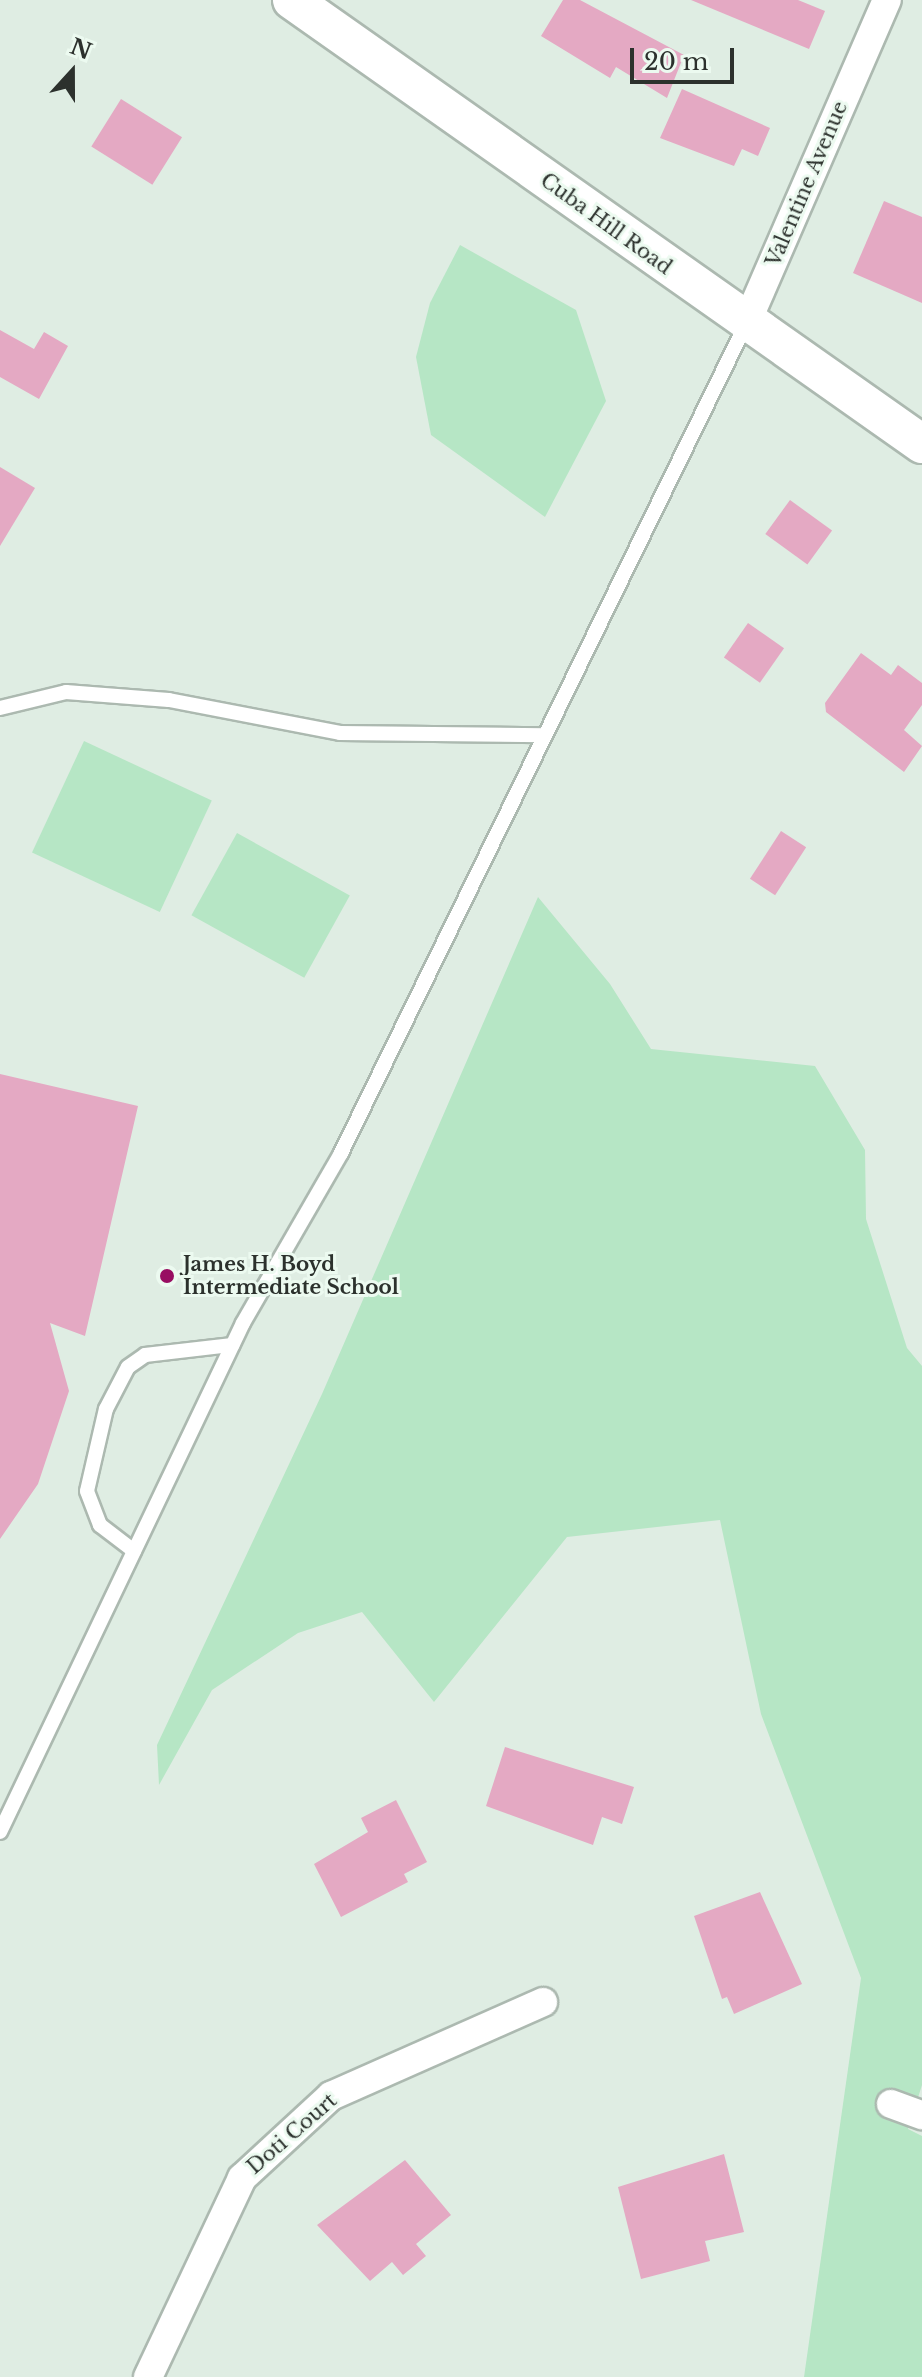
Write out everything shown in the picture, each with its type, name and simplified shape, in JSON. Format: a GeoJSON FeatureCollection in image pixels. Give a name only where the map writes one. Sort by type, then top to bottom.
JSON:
{"type":"FeatureCollection","features":[{"type":"Feature","properties":{"kind":"main road","name":"Cuba Hill Road"},"geometry":{"type":"LineString","coordinates":[[302,3],[746,324],[922,444]]}},
{"type":"Feature","properties":{"kind":"street","name":"Valentine Avenue"},"geometry":{"type":"LineString","coordinates":[[746,324],[887,0]]}},
{"type":"Feature","properties":{"kind":"street","name":"Doti Court"},"geometry":{"type":"LineString","coordinates":[[148,2377],[242,2178],[331,2096],[543,2002]]}},
{"type":"Feature","properties":{"kind":"street"},"geometry":{"type":"LineString","coordinates":[[891,2104],[922,2115]]}},
{"type":"Feature","properties":{"kind":"lane"},"geometry":{"type":"LineString","coordinates":[[0,1832],[232,1345],[341,1153],[746,324]]}},
{"type":"Feature","properties":{"kind":"lane"},"geometry":{"type":"LineString","coordinates":[[0,708],[66,692],[169,700],[340,733],[545,735]]}},
{"type":"Feature","properties":{"kind":"lane"},"geometry":{"type":"LineString","coordinates":[[134,1551],[100,1525],[87,1491],[106,1409],[128,1367],[145,1355],[232,1345]]}},
{"type":"Feature","properties":{"kind":"green space"},"geometry":{"type":"Polygon","coordinates":[[[460,245],[576,310],[606,401],[545,517],[431,435],[416,357],[430,303],[460,245]]]}},
{"type":"Feature","properties":{"kind":"green space"},"geometry":{"type":"Polygon","coordinates":[[[84,741],[212,801],[160,912],[32,852],[84,741]]]}},
{"type":"Feature","properties":{"kind":"green space"},"geometry":{"type":"Polygon","coordinates":[[[237,833],[350,896],[304,978],[191,915],[237,833]]]}},
{"type":"Feature","properties":{"kind":"green space"},"geometry":{"type":"Polygon","coordinates":[[[538,897],[610,984],[651,1049],[815,1066],[865,1150],[866,1219],[907,1348],[922,1366],[922,2085],[908,2129],[922,2136],[922,2377],[804,2377],[861,1978],[761,1714],[720,1520],[567,1537],[434,1702],[362,1612],[298,1633],[212,1690],[159,1785],[157,1745],[322,1394],[538,897]]]}},
{"type":"Feature","properties":{"kind":"building"},"geometry":{"type":"Polygon","coordinates":[[[563,0],[580,0],[684,55],[667,98],[616,67],[610,78],[541,36],[563,0]]]}},
{"type":"Feature","properties":{"kind":"building"},"geometry":{"type":"Polygon","coordinates":[[[691,0],[798,0],[825,11],[809,49],[691,0]]]}},
{"type":"Feature","properties":{"kind":"building"},"geometry":{"type":"Polygon","coordinates":[[[682,89],[770,128],[758,156],[742,149],[734,166],[660,138],[682,89]]]}},
{"type":"Feature","properties":{"kind":"building"},"geometry":{"type":"Polygon","coordinates":[[[121,99],[182,137],[152,185],[91,146],[121,99]]]}},
{"type":"Feature","properties":{"kind":"building"},"geometry":{"type":"Polygon","coordinates":[[[884,201],[922,217],[922,303],[853,273],[884,201]]]}},
{"type":"Feature","properties":{"kind":"building"},"geometry":{"type":"Polygon","coordinates":[[[0,330],[34,349],[44,332],[68,346],[39,399],[0,377],[0,330]]]}},
{"type":"Feature","properties":{"kind":"building"},"geometry":{"type":"Polygon","coordinates":[[[0,467],[35,488],[0,546],[0,467]]]}},
{"type":"Feature","properties":{"kind":"building"},"geometry":{"type":"Polygon","coordinates":[[[790,500],[832,531],[807,565],[765,534],[790,500]]]}},
{"type":"Feature","properties":{"kind":"building"},"geometry":{"type":"Polygon","coordinates":[[[748,623],[784,648],[760,683],[724,657],[748,623]]]}},
{"type":"Feature","properties":{"kind":"building"},"geometry":{"type":"Polygon","coordinates":[[[861,653],[891,675],[898,665],[922,683],[922,705],[904,730],[922,746],[904,772],[826,712],[825,703],[861,653]]]}},
{"type":"Feature","properties":{"kind":"building"},"geometry":{"type":"Polygon","coordinates":[[[781,831],[806,847],[775,895],[750,879],[781,831]]]}},
{"type":"Feature","properties":{"kind":"building"},"geometry":{"type":"Polygon","coordinates":[[[0,1074],[138,1106],[85,1336],[50,1323],[69,1391],[38,1484],[0,1539],[0,1074]]]}},
{"type":"Feature","properties":{"kind":"building"},"geometry":{"type":"Polygon","coordinates":[[[505,1747],[634,1787],[622,1824],[602,1817],[593,1845],[486,1806],[505,1747]]]}},
{"type":"Feature","properties":{"kind":"building"},"geometry":{"type":"Polygon","coordinates":[[[396,1800],[427,1862],[404,1874],[408,1882],[341,1917],[314,1864],[368,1832],[361,1818],[396,1800]]]}},
{"type":"Feature","properties":{"kind":"building"},"geometry":{"type":"Polygon","coordinates":[[[760,1892],[802,1984],[734,2014],[727,1997],[722,1999],[694,1916],[760,1892]]]}},
{"type":"Feature","properties":{"kind":"building"},"geometry":{"type":"Polygon","coordinates":[[[724,2154],[744,2232],[705,2241],[710,2261],[641,2279],[618,2187],[724,2154]]]}},
{"type":"Feature","properties":{"kind":"building"},"geometry":{"type":"Polygon","coordinates":[[[405,2160],[451,2215],[416,2244],[426,2256],[403,2275],[392,2262],[370,2281],[317,2225],[405,2160]]]}},
{"type":"Feature","properties":{"kind":"place","name":"James H. Boyd Intermediate School"},"geometry":{"type":"Point","coordinates":[167,1276]}}]}
